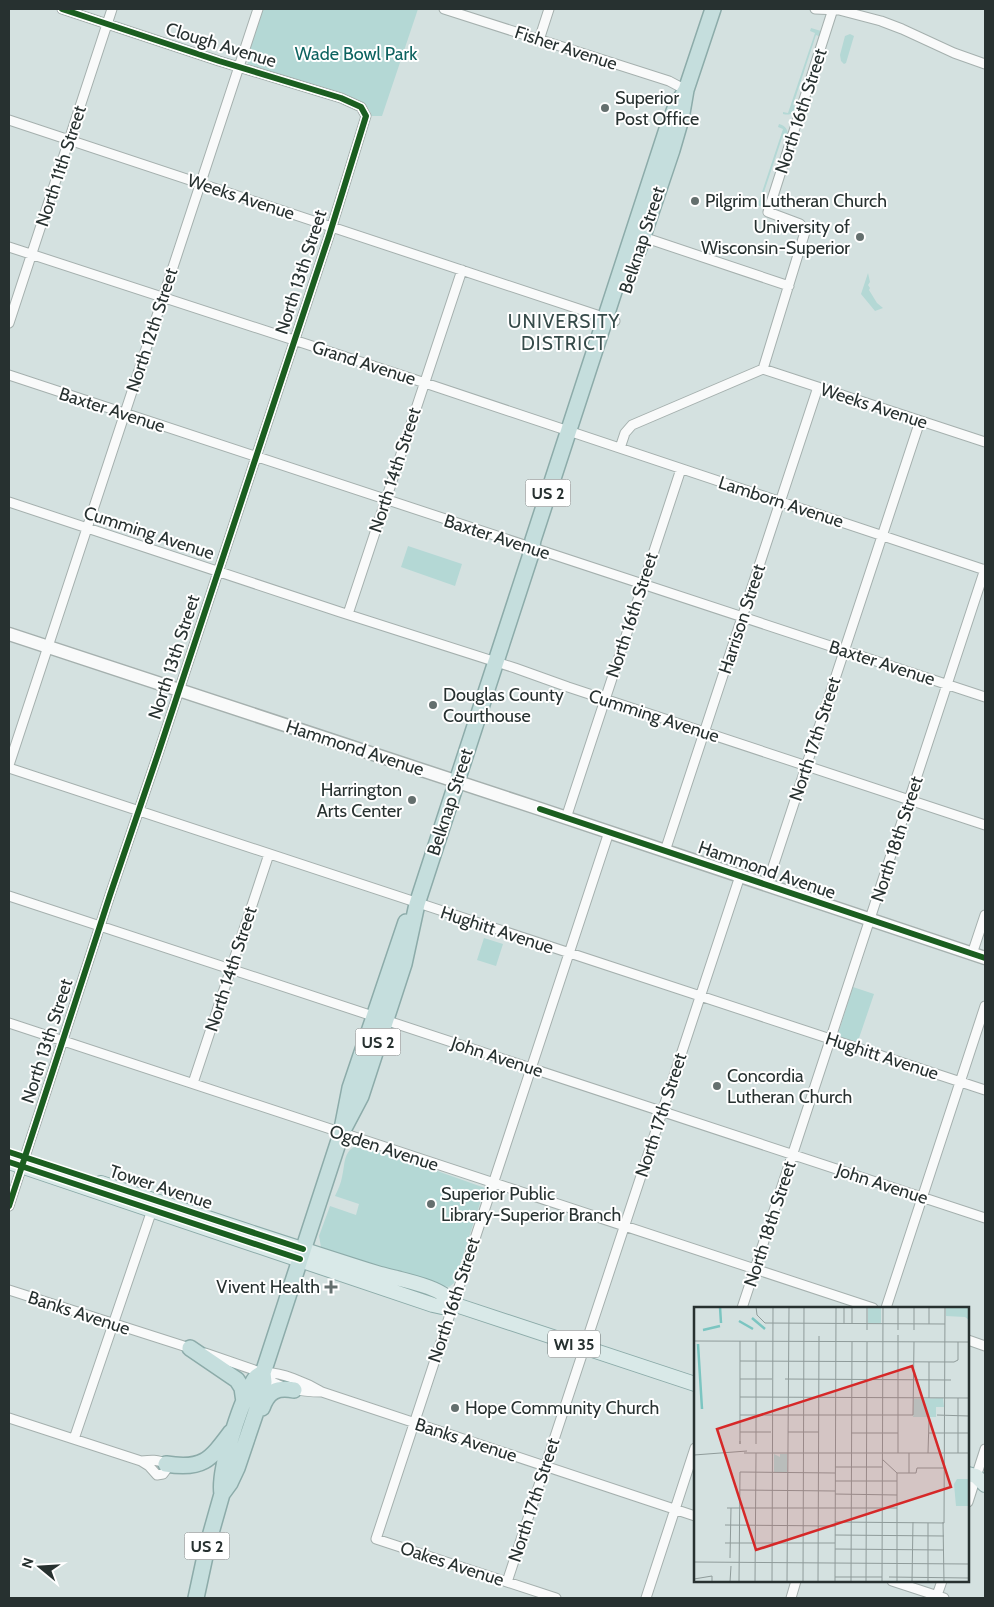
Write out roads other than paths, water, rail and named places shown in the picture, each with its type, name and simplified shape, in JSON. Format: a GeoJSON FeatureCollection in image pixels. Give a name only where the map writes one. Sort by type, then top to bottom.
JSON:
{"type":"FeatureCollection","features":[{"type":"Feature","properties":{"kind":"highway","name":"Belknap Street"},"geometry":{"type":"LineString","coordinates":[[263,1373],[341,1134],[361,1096],[379,1019],[405,958],[416,904],[532,552],[542,540],[573,432],[638,235],[674,144],[686,90],[713,9]]}},
{"type":"Feature","properties":{"kind":"highway"},"geometry":{"type":"LineString","coordinates":[[190,1348],[237,1380],[243,1391],[244,1404]]}},
{"type":"Feature","properties":{"kind":"highway","name":"US 2"},"geometry":{"type":"LineString","coordinates":[[196,1598],[207,1547],[222,1494],[222,1477],[236,1425],[252,1383],[263,1373]]}},
{"type":"Feature","properties":{"kind":"highway","name":"US 2"},"geometry":{"type":"LineString","coordinates":[[222,1494],[230,1483],[241,1458],[262,1394],[263,1373]]}},
{"type":"Feature","properties":{"kind":"highway"},"geometry":{"type":"LineString","coordinates":[[241,1458],[267,1397],[279,1389],[294,1390]]}},
{"type":"Feature","properties":{"kind":"highway"},"geometry":{"type":"LineString","coordinates":[[166,1464],[189,1467],[202,1463],[218,1448],[236,1425]]}},
{"type":"Feature","properties":{"kind":"main road","name":"Tower Avenue"},"geometry":{"type":"LineString","coordinates":[[9,1152],[18,1162],[152,1210],[302,1254]]}},
{"type":"Feature","properties":{"kind":"main road","name":"Tower Avenue"},"geometry":{"type":"LineString","coordinates":[[18,1162],[194,1213],[440,1307],[453,1304],[694,1384]]}},
{"type":"Feature","properties":{"kind":"main road"},"geometry":{"type":"LineString","coordinates":[[152,1210],[156,1206],[178,1213],[194,1213]]}},
{"type":"Feature","properties":{"kind":"street","name":"Clough Avenue"},"geometry":{"type":"LineString","coordinates":[[62,9],[219,61],[342,98],[361,108],[366,116]]}},
{"type":"Feature","properties":{"kind":"street","name":"North 11th Street"},"geometry":{"type":"LineString","coordinates":[[9,323],[112,9]]}},
{"type":"Feature","properties":{"kind":"street","name":"North 12th Street"},"geometry":{"type":"LineString","coordinates":[[9,767],[258,9]]}},
{"type":"Feature","properties":{"kind":"street","name":"Fisher Avenue"},"geometry":{"type":"LineString","coordinates":[[444,9],[669,81],[686,90]]}},
{"type":"Feature","properties":{"kind":"street"},"geometry":{"type":"LineString","coordinates":[[539,40],[549,9]]}},
{"type":"Feature","properties":{"kind":"street"},"geometry":{"type":"LineString","coordinates":[[815,9],[833,9],[889,24],[954,53],[985,64]]}},
{"type":"Feature","properties":{"kind":"street","name":"North 16th Street"},"geometry":{"type":"LineString","coordinates":[[789,286],[804,236],[804,230],[800,224],[768,212],[833,9]]}},
{"type":"Feature","properties":{"kind":"street","name":"North 13th Street"},"geometry":{"type":"LineString","coordinates":[[9,1206],[18,1162],[63,1041],[295,341],[366,116]]}},
{"type":"Feature","properties":{"kind":"street","name":"Weeks Avenue"},"geometry":{"type":"LineString","coordinates":[[9,120],[610,319]]}},
{"type":"Feature","properties":{"kind":"street"},"geometry":{"type":"LineString","coordinates":[[620,448],[625,433],[632,425],[763,369],[789,286],[638,235]]}},
{"type":"Feature","properties":{"kind":"street","name":"Grand Avenue"},"geometry":{"type":"LineString","coordinates":[[9,247],[573,432]]}},
{"type":"Feature","properties":{"kind":"street","name":"North 14th Street"},"geometry":{"type":"LineString","coordinates":[[348,614],[462,270]]}},
{"type":"Feature","properties":{"kind":"street","name":"Weeks Avenue"},"geometry":{"type":"LineString","coordinates":[[763,369],[985,442]]}},
{"type":"Feature","properties":{"kind":"street","name":"Baxter Avenue"},"geometry":{"type":"LineString","coordinates":[[9,375],[385,500],[532,552],[642,584],[985,698]]}},
{"type":"Feature","properties":{"kind":"street","name":"Harrison Street"},"geometry":{"type":"LineString","coordinates":[[665,851],[818,387]]}},
{"type":"Feature","properties":{"kind":"street","name":"North 17th Street"},"geometry":{"type":"LineString","coordinates":[[767,885],[920,421]]}},
{"type":"Feature","properties":{"kind":"street","name":"Lamborn Avenue"},"geometry":{"type":"LineString","coordinates":[[573,432],[985,570]]}},
{"type":"Feature","properties":{"kind":"street","name":"North 16th Street"},"geometry":{"type":"LineString","coordinates":[[566,818],[681,469]]}},
{"type":"Feature","properties":{"kind":"street","name":"Cumming Avenue"},"geometry":{"type":"LineString","coordinates":[[9,502],[218,572],[496,661],[704,733],[985,825]]}},
{"type":"Feature","properties":{"kind":"street","name":"North 18th Street"},"geometry":{"type":"LineString","coordinates":[[742,1307],[985,570]]}},
{"type":"Feature","properties":{"kind":"street","name":"Hammond Avenue"},"geometry":{"type":"LineString","coordinates":[[9,634],[985,958]]}},
{"type":"Feature","properties":{"kind":"street","name":"Hughitt Avenue"},"geometry":{"type":"LineString","coordinates":[[9,767],[416,904],[985,1090]]}},
{"type":"Feature","properties":{"kind":"street","name":"North 16th Street"},"geometry":{"type":"LineString","coordinates":[[376,1539],[609,832]]}},
{"type":"Feature","properties":{"kind":"street","name":"North 14th Street"},"geometry":{"type":"LineString","coordinates":[[193,1083],[269,854]]}},
{"type":"Feature","properties":{"kind":"street","name":"North 17th Street"},"geometry":{"type":"LineString","coordinates":[[507,1582],[740,876]]}},
{"type":"Feature","properties":{"kind":"street","name":"John Avenue"},"geometry":{"type":"LineString","coordinates":[[9,896],[985,1218]]}},
{"type":"Feature","properties":{"kind":"street"},"geometry":{"type":"LineString","coordinates":[[972,954],[985,915]]}},
{"type":"Feature","properties":{"kind":"street"},"geometry":{"type":"LineString","coordinates":[[886,1307],[985,1006]]}},
{"type":"Feature","properties":{"kind":"street","name":"Ogden Avenue"},"geometry":{"type":"LineString","coordinates":[[9,1023],[870,1307]]}},
{"type":"Feature","properties":{"kind":"street"},"geometry":{"type":"LineString","coordinates":[[74,1440],[152,1210]]}},
{"type":"Feature","properties":{"kind":"street","name":"Banks Avenue"},"geometry":{"type":"LineString","coordinates":[[9,1290],[263,1373],[273,1373],[296,1380],[322,1392],[694,1516]]}},
{"type":"Feature","properties":{"kind":"street"},"geometry":{"type":"LineString","coordinates":[[969,1340],[985,1346]]}},
{"type":"Feature","properties":{"kind":"street","name":"Banks Avenue"},"geometry":{"type":"LineString","coordinates":[[263,1373],[272,1382],[294,1390],[322,1392]]}},
{"type":"Feature","properties":{"kind":"street"},"geometry":{"type":"LineString","coordinates":[[9,1418],[141,1461],[158,1475],[164,1473],[166,1464],[156,1460],[141,1461]]}},
{"type":"Feature","properties":{"kind":"street"},"geometry":{"type":"LineString","coordinates":[[969,1500],[979,1478],[985,1449]]}},
{"type":"Feature","properties":{"kind":"street"},"geometry":{"type":"LineString","coordinates":[[646,1598],[694,1451]]}},
{"type":"Feature","properties":{"kind":"street","name":"Oakes Avenue"},"geometry":{"type":"LineString","coordinates":[[376,1539],[556,1598]]}},
{"type":"Feature","properties":{"kind":"street"},"geometry":{"type":"LineString","coordinates":[[790,1598],[796,1582]]}},
{"type":"Feature","properties":{"kind":"street"},"geometry":{"type":"LineString","coordinates":[[895,1582],[939,1597],[942,1582]]}},
{"type":"Feature","properties":{"kind":"place","name":"Superior Post Office"},"geometry":{"type":"Point","coordinates":[605,108]}},
{"type":"Feature","properties":{"kind":"place","name":"Pilgrim Lutheran Church"},"geometry":{"type":"Point","coordinates":[695,201]}},
{"type":"Feature","properties":{"kind":"place","name":"University of Wisconsin-Superior"},"geometry":{"type":"Point","coordinates":[860,237]}},
{"type":"Feature","properties":{"kind":"place","name":"Douglas County Courthouse"},"geometry":{"type":"Point","coordinates":[433,705]}},
{"type":"Feature","properties":{"kind":"place","name":"Harrington Arts Center"},"geometry":{"type":"Point","coordinates":[412,800]}},
{"type":"Feature","properties":{"kind":"place","name":"Concordia Lutheran Church"},"geometry":{"type":"Point","coordinates":[717,1086]}},
{"type":"Feature","properties":{"kind":"place","name":"Superior Public Library-Superior Branch"},"geometry":{"type":"Point","coordinates":[431,1204]}},
{"type":"Feature","properties":{"kind":"place","name":"Vivent Health"},"geometry":{"type":"Point","coordinates":[331,1287]}},
{"type":"Feature","properties":{"kind":"place","name":"Hope Community Church"},"geometry":{"type":"Point","coordinates":[455,1408]}},
{"type":"Feature","properties":{"kind":"district","name":"UNIVERSITY DISTRICT"},"geometry":{"type":"Point","coordinates":[564,332]}},
{"type":"Feature","properties":{"kind":"park label","name":"Wade Bowl Park"},"geometry":{"type":"Point","coordinates":[356,54]}}]}
